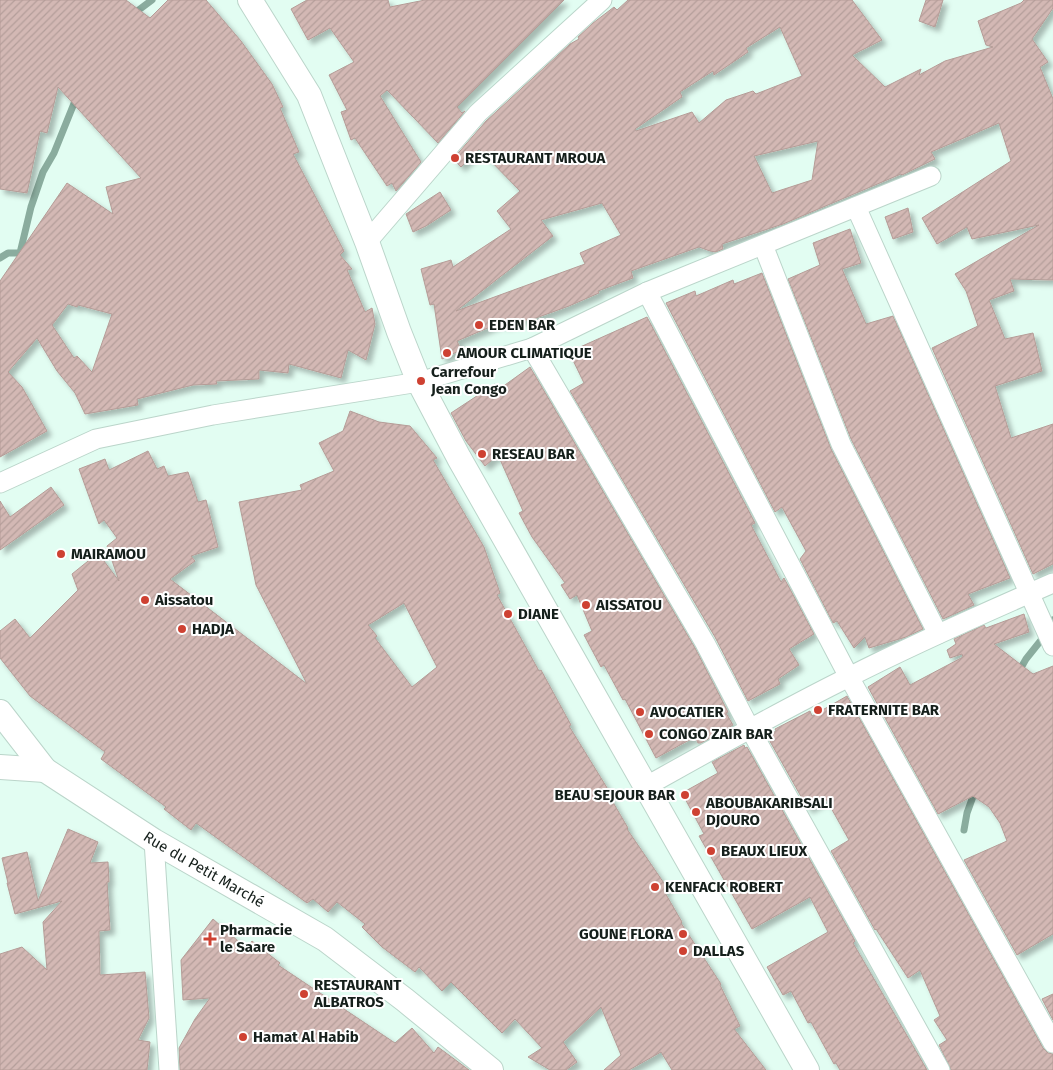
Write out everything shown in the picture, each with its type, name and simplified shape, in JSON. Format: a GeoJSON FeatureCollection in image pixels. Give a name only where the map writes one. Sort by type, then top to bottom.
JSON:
{"type":"FeatureCollection","features":[{"type":"Feature","properties":{"kind":"street"},"geometry":{"type":"LineString","coordinates":[[250,0],[309,95],[367,242],[419,382],[459,458],[807,1070]]}},
{"type":"Feature","properties":{"kind":"street"},"geometry":{"type":"LineString","coordinates":[[367,242],[478,113],[602,0]]}},
{"type":"Feature","properties":{"kind":"street"},"geometry":{"type":"LineString","coordinates":[[0,483],[96,440],[213,415],[419,382],[532,348],[647,292],[931,176]]}},
{"type":"Feature","properties":{"kind":"street"},"geometry":{"type":"LineString","coordinates":[[856,206],[1053,646]]}},
{"type":"Feature","properties":{"kind":"street"},"geometry":{"type":"LineString","coordinates":[[763,245],[841,444],[938,634]]}},
{"type":"Feature","properties":{"kind":"street"},"geometry":{"type":"LineString","coordinates":[[647,292],[848,677],[1053,1043]]}},
{"type":"Feature","properties":{"kind":"street"},"geometry":{"type":"LineString","coordinates":[[532,348],[705,643],[750,729],[940,1070]]}},
{"type":"Feature","properties":{"kind":"street"},"geometry":{"type":"LineString","coordinates":[[645,787],[848,677],[1053,582]]}},
{"type":"Feature","properties":{"kind":"street","name":"Rue du Petit Marché"},"geometry":{"type":"LineString","coordinates":[[0,712],[45,770],[154,841],[325,939],[405,1000],[491,1070]]}},
{"type":"Feature","properties":{"kind":"street"},"geometry":{"type":"LineString","coordinates":[[0,767],[45,770]]}},
{"type":"Feature","properties":{"kind":"street"},"geometry":{"type":"LineString","coordinates":[[154,841],[169,1070]]}},
{"type":"Feature","properties":{"kind":"building"},"geometry":{"type":"Polygon","coordinates":[[[0,0],[126,0],[150,18],[168,0],[206,0],[241,41],[272,84],[283,107],[280,108],[299,152],[293,154],[344,251],[340,255],[352,269],[347,270],[365,312],[372,308],[375,324],[366,360],[348,350],[341,378],[289,364],[288,373],[259,370],[259,379],[216,381],[217,384],[193,385],[137,399],[138,405],[85,414],[75,393],[57,371],[37,338],[8,372],[22,387],[47,431],[0,457],[0,281],[67,183],[113,214],[106,187],[141,178],[58,87],[47,133],[40,131],[27,193],[0,189],[0,0]],[[68,304],[52,325],[74,358],[77,356],[92,372],[112,314],[78,305],[77,307],[68,304]]]}},
{"type":"Feature","properties":{"kind":"building"},"geometry":{"type":"Polygon","coordinates":[[[307,0],[388,0],[390,7],[425,0],[564,0],[457,107],[462,113],[465,111],[438,143],[387,90],[380,96],[421,162],[396,191],[392,183],[387,186],[355,138],[351,140],[341,112],[347,110],[329,75],[354,62],[330,28],[308,40],[291,9],[307,0]]]}},
{"type":"Feature","properties":{"kind":"building"},"geometry":{"type":"Polygon","coordinates":[[[628,0],[852,0],[882,40],[852,55],[885,87],[921,69],[919,75],[945,61],[993,47],[986,45],[978,21],[1024,0],[1053,0],[1053,8],[1032,39],[1048,62],[1040,67],[1053,99],[1053,280],[1010,279],[1014,291],[989,300],[1005,339],[1033,333],[1042,371],[995,386],[1011,438],[1053,424],[1053,564],[1033,574],[932,348],[978,326],[966,291],[955,274],[1039,225],[972,239],[967,227],[937,244],[922,218],[1011,161],[999,123],[931,152],[935,159],[902,175],[783,224],[722,244],[723,249],[716,252],[699,247],[631,271],[633,278],[598,291],[599,293],[569,306],[536,318],[503,325],[502,322],[457,341],[461,350],[442,359],[434,304],[430,305],[421,269],[451,260],[453,267],[511,229],[497,211],[520,191],[479,149],[461,167],[453,159],[486,121],[570,44],[579,39],[578,37],[593,23],[614,7],[617,10],[628,0]],[[780,27],[746,48],[748,52],[714,75],[713,71],[680,92],[682,97],[635,129],[636,131],[692,112],[699,123],[726,100],[753,91],[756,94],[802,76],[780,27]],[[818,141],[754,156],[772,193],[812,180],[818,141]],[[602,203],[541,220],[553,236],[456,311],[585,264],[580,253],[621,235],[602,203]]]}},
{"type":"Feature","properties":{"kind":"building"},"geometry":{"type":"Polygon","coordinates":[[[926,0],[943,0],[935,27],[919,21],[926,0]]]}},
{"type":"Feature","properties":{"kind":"building"},"geometry":{"type":"Polygon","coordinates":[[[440,192],[451,210],[413,232],[406,214],[440,192]]]}},
{"type":"Feature","properties":{"kind":"building"},"geometry":{"type":"Polygon","coordinates":[[[908,208],[913,232],[893,239],[885,217],[908,208]]]}},
{"type":"Feature","properties":{"kind":"building"},"geometry":{"type":"Polygon","coordinates":[[[850,229],[861,263],[842,269],[866,324],[893,316],[1010,578],[968,594],[974,605],[943,619],[851,439],[788,279],[820,265],[813,243],[850,229]]]}},
{"type":"Feature","properties":{"kind":"building"},"geometry":{"type":"Polygon","coordinates":[[[762,273],[831,449],[923,629],[906,637],[869,648],[865,637],[854,648],[837,621],[833,623],[800,559],[806,551],[782,507],[775,512],[666,303],[695,291],[696,296],[733,280],[734,284],[762,273]]]}},
{"type":"Feature","properties":{"kind":"building"},"geometry":{"type":"Polygon","coordinates":[[[647,317],[755,523],[751,525],[781,582],[784,578],[814,634],[789,649],[799,665],[778,679],[780,684],[748,701],[715,637],[570,391],[584,383],[569,352],[647,317]]]}},
{"type":"Feature","properties":{"kind":"building"},"geometry":{"type":"Polygon","coordinates":[[[530,367],[695,648],[728,712],[726,713],[733,725],[701,743],[698,743],[695,737],[656,758],[625,699],[623,700],[604,665],[601,667],[584,635],[592,631],[577,595],[570,599],[561,585],[565,583],[532,537],[519,513],[523,511],[498,455],[485,466],[466,441],[451,413],[495,384],[498,390],[530,367]]]}},
{"type":"Feature","properties":{"kind":"building"},"geometry":{"type":"Polygon","coordinates":[[[350,411],[379,422],[410,426],[437,458],[433,460],[484,547],[500,593],[497,595],[539,671],[541,670],[571,725],[569,726],[609,791],[607,792],[627,829],[668,889],[664,891],[681,923],[721,984],[740,1026],[734,1029],[766,1070],[672,1070],[661,1052],[629,1070],[604,1070],[621,1055],[601,1007],[563,1042],[577,1062],[566,1070],[550,1070],[528,1057],[542,1048],[515,1019],[502,1033],[451,982],[442,991],[419,967],[415,972],[382,947],[362,927],[365,924],[337,902],[328,912],[313,899],[307,903],[196,823],[191,830],[164,809],[166,807],[101,759],[105,752],[30,696],[0,658],[0,631],[15,619],[30,638],[78,590],[72,574],[98,553],[119,581],[107,546],[117,538],[104,520],[99,524],[79,469],[105,459],[109,470],[148,451],[157,469],[164,466],[168,476],[188,472],[198,502],[206,500],[218,547],[191,556],[195,561],[170,579],[307,684],[256,585],[239,502],[302,490],[300,485],[334,471],[319,443],[343,431],[350,411]],[[404,603],[368,625],[377,636],[375,638],[412,687],[437,667],[404,603]]]}},
{"type":"Feature","properties":{"kind":"building"},"geometry":{"type":"Polygon","coordinates":[[[51,487],[64,505],[0,550],[0,501],[10,517],[51,487]]]}},
{"type":"Feature","properties":{"kind":"building"},"geometry":{"type":"Polygon","coordinates":[[[1024,614],[1029,632],[994,644],[1033,674],[1053,666],[1053,934],[1017,955],[964,860],[1007,841],[1000,823],[989,807],[973,796],[938,814],[868,687],[900,667],[910,685],[963,657],[962,654],[950,658],[947,650],[956,644],[954,639],[984,625],[986,628],[1024,614]]]}},
{"type":"Feature","properties":{"kind":"building"},"geometry":{"type":"Polygon","coordinates":[[[847,696],[1043,1048],[1048,1053],[1053,1054],[1053,1070],[951,1070],[939,1045],[947,1040],[934,1020],[940,1016],[920,970],[908,978],[875,930],[831,851],[849,840],[826,799],[808,809],[767,736],[776,731],[775,729],[810,711],[812,716],[847,696]]]}},
{"type":"Feature","properties":{"kind":"building"},"geometry":{"type":"Polygon","coordinates":[[[744,745],[745,748],[747,747],[855,941],[853,943],[927,1070],[840,1070],[836,1063],[834,1064],[811,1022],[808,1023],[791,991],[783,995],[767,967],[828,932],[810,897],[752,929],[699,836],[704,834],[682,793],[718,773],[712,762],[744,745]]]}},
{"type":"Feature","properties":{"kind":"building"},"geometry":{"type":"Polygon","coordinates":[[[68,829],[98,842],[90,863],[108,862],[109,882],[107,882],[110,930],[99,931],[100,975],[145,972],[149,1018],[138,1040],[150,1042],[147,1070],[0,1070],[0,954],[22,947],[47,970],[43,922],[62,901],[15,914],[2,858],[27,852],[38,901],[68,829]]]}},
{"type":"Feature","properties":{"kind":"building"},"geometry":{"type":"Polygon","coordinates":[[[213,919],[246,948],[252,941],[280,963],[278,965],[395,1043],[412,1028],[434,1053],[438,1047],[469,1070],[180,1070],[179,1048],[195,1019],[210,998],[183,1000],[181,960],[213,919]]]}},
{"type":"Feature","properties":{"kind":"building"},"geometry":{"type":"Polygon","coordinates":[[[1053,994],[1053,1020],[1042,999],[1053,994]]]}},
{"type":"Feature","properties":{"kind":"waterway"},"geometry":{"type":"LineString","coordinates":[[134,16],[136,12],[152,0]]}},
{"type":"Feature","properties":{"kind":"waterway"},"geometry":{"type":"LineString","coordinates":[[0,258],[8,253],[20,253],[31,207],[43,172],[54,153],[77,96]]}},
{"type":"Feature","properties":{"kind":"waterway"},"geometry":{"type":"LineString","coordinates":[[1018,673],[1053,620]]}},
{"type":"Feature","properties":{"kind":"waterway"},"geometry":{"type":"LineString","coordinates":[[964,830],[967,813],[976,788]]}},
{"type":"Feature","properties":{"kind":"place","name":"RESTAURANT MROUA"},"geometry":{"type":"Point","coordinates":[455,158]}},
{"type":"Feature","properties":{"kind":"place","name":"EDEN BAR"},"geometry":{"type":"Point","coordinates":[479,325]}},
{"type":"Feature","properties":{"kind":"place","name":"AMOUR CLIMATIQUE"},"geometry":{"type":"Point","coordinates":[447,353]}},
{"type":"Feature","properties":{"kind":"place","name":"Carrefour Jean Congo"},"geometry":{"type":"Point","coordinates":[421,381]}},
{"type":"Feature","properties":{"kind":"place","name":"RESEAU BAR"},"geometry":{"type":"Point","coordinates":[482,454]}},
{"type":"Feature","properties":{"kind":"place","name":"MAIRAMOU"},"geometry":{"type":"Point","coordinates":[61,554]}},
{"type":"Feature","properties":{"kind":"place","name":"Aissatou"},"geometry":{"type":"Point","coordinates":[145,600]}},
{"type":"Feature","properties":{"kind":"place","name":"AISSATOU"},"geometry":{"type":"Point","coordinates":[586,605]}},
{"type":"Feature","properties":{"kind":"place","name":"DIANE"},"geometry":{"type":"Point","coordinates":[508,614]}},
{"type":"Feature","properties":{"kind":"place","name":"HADJA"},"geometry":{"type":"Point","coordinates":[182,629]}},
{"type":"Feature","properties":{"kind":"place","name":"FRATERNITE BAR"},"geometry":{"type":"Point","coordinates":[818,710]}},
{"type":"Feature","properties":{"kind":"place","name":"AVOCATIER"},"geometry":{"type":"Point","coordinates":[640,712]}},
{"type":"Feature","properties":{"kind":"place","name":"CONGO ZAIR BAR"},"geometry":{"type":"Point","coordinates":[649,734]}},
{"type":"Feature","properties":{"kind":"place","name":"BEAU SEJOUR BAR"},"geometry":{"type":"Point","coordinates":[685,795]}},
{"type":"Feature","properties":{"kind":"place","name":"ABOUBAKARIBSALI DJOURO"},"geometry":{"type":"Point","coordinates":[696,812]}},
{"type":"Feature","properties":{"kind":"place","name":"BEAUX LIEUX"},"geometry":{"type":"Point","coordinates":[711,851]}},
{"type":"Feature","properties":{"kind":"place","name":"KENFACK ROBERT"},"geometry":{"type":"Point","coordinates":[655,887]}},
{"type":"Feature","properties":{"kind":"place","name":"GOUNE FLORA"},"geometry":{"type":"Point","coordinates":[683,934]}},
{"type":"Feature","properties":{"kind":"place","name":"Pharmacie le Saare"},"geometry":{"type":"Point","coordinates":[210,939]}},
{"type":"Feature","properties":{"kind":"place","name":"DALLAS"},"geometry":{"type":"Point","coordinates":[683,951]}},
{"type":"Feature","properties":{"kind":"place","name":"RESTAURANT ALBATROS"},"geometry":{"type":"Point","coordinates":[304,994]}},
{"type":"Feature","properties":{"kind":"place","name":"Hamat Al Habib"},"geometry":{"type":"Point","coordinates":[243,1037]}}]}
